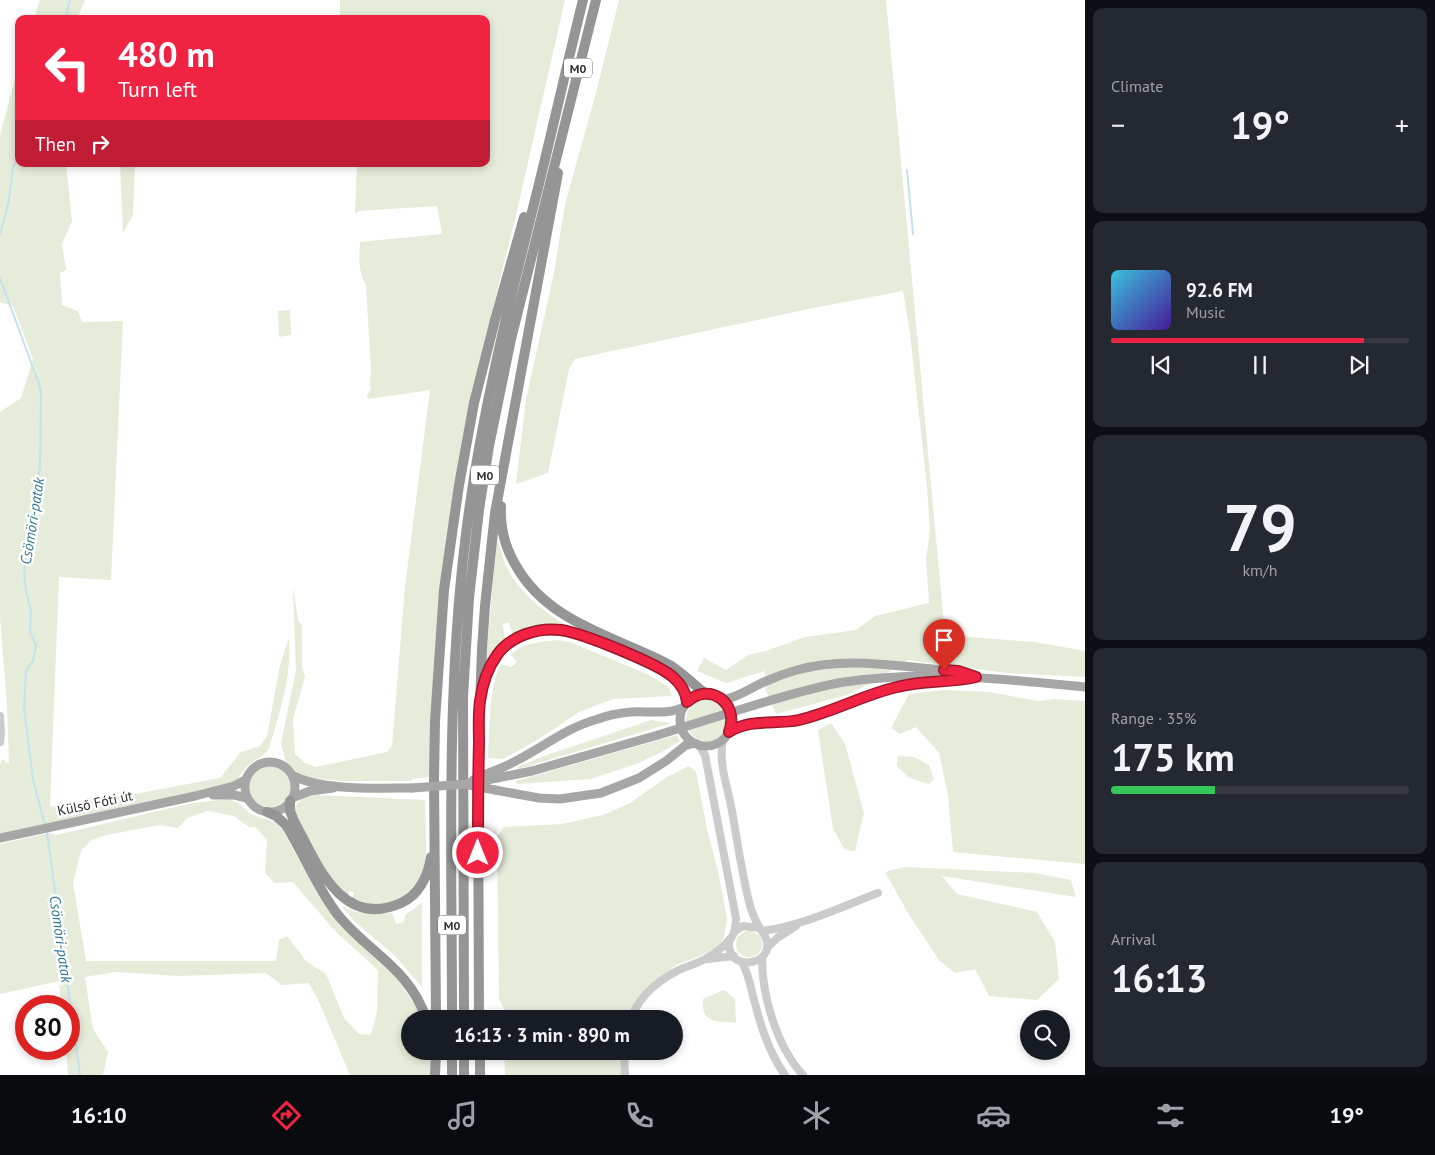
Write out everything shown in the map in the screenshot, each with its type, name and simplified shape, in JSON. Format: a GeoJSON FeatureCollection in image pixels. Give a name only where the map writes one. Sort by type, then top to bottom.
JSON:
{"type":"FeatureCollection","features":[{"type":"Feature","properties":{"kind":"highway","name":"M0"},"geometry":{"type":"LineString","coordinates":[[452,1010],[452,725],[455,640],[470,504],[485,415],[509,306],[583,0]]}},
{"type":"Feature","properties":{"kind":"highway","name":"M0"},"geometry":{"type":"LineString","coordinates":[[464,1010],[463,697],[466,630],[475,542],[489,446],[502,382],[596,0]]}},
{"type":"Feature","properties":{"kind":"highway"},"geometry":{"type":"LineString","coordinates":[[479,1010],[478,764],[484,606],[500,482],[558,172],[561,137]]}},
{"type":"Feature","properties":{"kind":"highway"},"geometry":{"type":"LineString","coordinates":[[436,1010],[434,759],[437,677],[444,590],[459,485],[474,403],[495,320],[531,194],[542,172]]}},
{"type":"Feature","properties":{"kind":"highway"},"geometry":{"type":"LineString","coordinates":[[500,482],[500,514],[507,546],[521,575],[538,596],[549,606],[571,620],[666,662],[706,694]]}},
{"type":"Feature","properties":{"kind":"highway"},"geometry":{"type":"LineString","coordinates":[[480,702],[489,668],[500,651],[516,639],[535,632],[561,630],[582,635],[672,676],[686,694],[685,705]]}},
{"type":"Feature","properties":{"kind":"highway"},"geometry":{"type":"LineString","coordinates":[[291,800],[290,811],[294,821],[328,883],[342,898],[362,908],[373,910],[393,907],[414,894],[421,886],[429,868],[434,836]]}},
{"type":"Feature","properties":{"kind":"highway"},"geometry":{"type":"LineString","coordinates":[[267,812],[276,816],[286,825],[337,913],[348,926],[396,969],[415,994],[423,1010]]}},
{"type":"Feature","properties":{"kind":"highway"},"geometry":{"type":"LineString","coordinates":[[452,1060],[452,1075]]}},
{"type":"Feature","properties":{"kind":"highway"},"geometry":{"type":"LineString","coordinates":[[464,1060],[464,1075]]}},
{"type":"Feature","properties":{"kind":"highway"},"geometry":{"type":"LineString","coordinates":[[480,1060],[480,1075]]}},
{"type":"Feature","properties":{"kind":"main road"},"geometry":{"type":"LineString","coordinates":[[722,700],[737,696],[764,682],[797,670],[829,663],[888,663],[958,671],[976,677]]}},
{"type":"Feature","properties":{"kind":"main road"},"geometry":{"type":"LineString","coordinates":[[342,787],[300,780],[283,766],[269,762],[254,767],[249,772],[245,780],[244,789],[252,805],[259,810],[267,812],[282,809],[291,800],[310,791],[342,787],[412,788],[466,784],[498,774],[542,768],[810,689],[845,682],[890,677],[976,677],[1085,687]]}},
{"type":"Feature","properties":{"kind":"main road"},"geometry":{"type":"LineString","coordinates":[[729,732],[743,724],[799,720],[832,710],[867,695],[898,686],[958,681],[976,677]]}},
{"type":"Feature","properties":{"kind":"main road"},"geometry":{"type":"LineString","coordinates":[[466,784],[539,798],[560,799],[601,793],[639,778],[666,761],[686,745],[711,745],[723,740],[729,732],[732,722],[731,712],[722,700],[715,695],[706,694],[696,696],[685,705],[670,712],[629,712],[598,718],[562,733],[498,774]]}},
{"type":"Feature","properties":{"kind":"main road"},"geometry":{"type":"LineString","coordinates":[[685,705],[681,713],[682,727],[684,734],[696,744]]}},
{"type":"Feature","properties":{"kind":"main road"},"geometry":{"type":"LineString","coordinates":[[291,800],[295,791],[292,775]]}},
{"type":"Feature","properties":{"kind":"main road","name":"Külső Fóti út"},"geometry":{"type":"LineString","coordinates":[[0,838],[195,796],[234,786],[245,780]]}},
{"type":"Feature","properties":{"kind":"main road","name":"Külső Fóti út"},"geometry":{"type":"LineString","coordinates":[[195,796],[234,795],[247,798]]}},
{"type":"Feature","properties":{"kind":"street"},"geometry":{"type":"LineString","coordinates":[[0,716],[2,733],[0,742]]}},
{"type":"Feature","properties":{"kind":"street"},"geometry":{"type":"LineString","coordinates":[[723,740],[720,752],[722,768],[730,797],[752,911],[766,938],[767,948]]}},
{"type":"Feature","properties":{"kind":"street"},"geometry":{"type":"LineString","coordinates":[[696,744],[703,750],[705,755],[732,892],[736,918],[730,950],[742,962],[749,974],[755,1005],[767,1044],[785,1075]]}},
{"type":"Feature","properties":{"kind":"street"},"geometry":{"type":"LineString","coordinates":[[634,1010],[644,996],[660,982],[676,971],[706,959],[722,948],[732,935],[743,926],[761,930],[775,930],[878,893]]}},
{"type":"Feature","properties":{"kind":"street"},"geometry":{"type":"LineString","coordinates":[[803,1075],[795,1066],[779,1039],[762,972],[762,958],[767,948],[777,938],[806,920]]}},
{"type":"Feature","properties":{"kind":"street"},"geometry":{"type":"LineString","coordinates":[[706,959],[734,956]]}},
{"type":"Feature","properties":{"kind":"street"},"geometry":{"type":"LineString","coordinates":[[742,962],[751,963],[762,958]]}},
{"type":"Feature","properties":{"kind":"street"},"geometry":{"type":"LineString","coordinates":[[624,1060],[625,1075]]}},
{"type":"Feature","properties":{"kind":"green space"},"geometry":{"type":"Polygon","coordinates":[[[40,0],[85,0],[79,15],[35,15],[40,0]]]}},
{"type":"Feature","properties":{"kind":"green space"},"geometry":{"type":"Polygon","coordinates":[[[340,0],[565,0],[517,211],[470,401],[454,484],[436,634],[430,777],[412,779],[412,781],[341,781],[311,778],[301,776],[286,762],[281,743],[296,670],[293,587],[298,620],[302,626],[302,666],[305,677],[293,719],[295,754],[305,763],[316,767],[387,752],[392,746],[405,587],[430,390],[368,399],[367,396],[371,389],[371,371],[366,285],[360,270],[359,259],[360,242],[442,234],[437,206],[359,211],[355,214],[357,167],[490,167],[490,15],[340,15],[340,0]]]}},
{"type":"Feature","properties":{"kind":"green space"},"geometry":{"type":"Polygon","coordinates":[[[619,0],[886,0],[945,635],[1035,642],[1085,651],[1085,677],[1008,673],[908,660],[873,682],[847,695],[776,714],[766,691],[765,671],[726,683],[697,671],[704,658],[726,670],[748,655],[766,651],[805,637],[856,630],[875,616],[929,603],[926,559],[930,532],[927,486],[910,334],[903,291],[813,308],[575,359],[569,369],[548,473],[516,484],[526,399],[554,273],[565,204],[596,93],[619,0]]]}},
{"type":"Feature","properties":{"kind":"green space"},"geometry":{"type":"Polygon","coordinates":[[[15,79],[15,167],[66,167],[72,221],[62,244],[66,270],[60,273],[62,305],[78,311],[82,322],[123,321],[111,580],[59,577],[50,807],[220,778],[241,752],[260,746],[267,736],[280,665],[289,638],[289,666],[284,694],[269,748],[248,766],[233,783],[0,834],[0,765],[2,759],[9,764],[7,705],[0,617],[0,412],[21,398],[33,359],[13,306],[0,302],[0,135],[15,79]]]}},
{"type":"Feature","properties":{"kind":"green space"},"geometry":{"type":"Polygon","coordinates":[[[120,167],[135,167],[133,215],[123,233],[120,167]]]}},
{"type":"Feature","properties":{"kind":"green space"},"geometry":{"type":"Polygon","coordinates":[[[290,310],[291,335],[279,337],[278,311],[290,310]]]}},
{"type":"Feature","properties":{"kind":"green space"},"geometry":{"type":"Polygon","coordinates":[[[497,537],[505,564],[524,592],[549,614],[568,626],[543,627],[513,636],[509,622],[503,624],[505,641],[486,662],[497,537]]]}},
{"type":"Feature","properties":{"kind":"green space"},"geometry":{"type":"Polygon","coordinates":[[[558,640],[570,642],[649,675],[669,687],[672,696],[613,699],[579,712],[537,740],[503,759],[488,758],[492,697],[501,664],[511,667],[517,662],[511,655],[521,647],[533,643],[558,640]]]}},
{"type":"Feature","properties":{"kind":"green space"},"geometry":{"type":"Polygon","coordinates":[[[944,690],[989,692],[1038,701],[1055,699],[1085,701],[1085,864],[953,852],[948,795],[939,753],[916,727],[900,734],[891,728],[909,694],[944,690]]]}},
{"type":"Feature","properties":{"kind":"green space"},"geometry":{"type":"Polygon","coordinates":[[[711,699],[719,702],[725,708],[728,720],[725,732],[719,738],[703,741],[695,738],[689,732],[686,716],[689,708],[695,702],[711,699]]]}},
{"type":"Feature","properties":{"kind":"green space"},"geometry":{"type":"Polygon","coordinates":[[[651,720],[672,723],[519,769],[517,767],[547,755],[651,720]]]}},
{"type":"Feature","properties":{"kind":"green space"},"geometry":{"type":"Polygon","coordinates":[[[831,723],[845,744],[864,813],[855,851],[845,850],[833,829],[818,730],[831,723]]]}},
{"type":"Feature","properties":{"kind":"green space"},"geometry":{"type":"Polygon","coordinates":[[[677,735],[680,741],[660,753],[636,764],[590,779],[517,784],[516,781],[677,735]]]}},
{"type":"Feature","properties":{"kind":"green space"},"geometry":{"type":"Polygon","coordinates":[[[898,756],[914,757],[929,765],[934,779],[929,784],[909,778],[897,766],[898,756]]]}},
{"type":"Feature","properties":{"kind":"green space"},"geometry":{"type":"Polygon","coordinates":[[[274,765],[282,768],[288,774],[291,786],[288,798],[282,804],[266,807],[258,804],[252,798],[249,782],[252,774],[258,768],[274,765]]]}},
{"type":"Feature","properties":{"kind":"green space"},"geometry":{"type":"Polygon","coordinates":[[[689,766],[696,772],[727,919],[724,938],[713,951],[676,965],[644,992],[633,1010],[505,1010],[499,999],[497,837],[504,827],[562,824],[603,815],[630,803],[667,777],[689,766]]]}},
{"type":"Feature","properties":{"kind":"green space"},"geometry":{"type":"Polygon","coordinates":[[[314,795],[425,800],[425,863],[414,886],[402,897],[387,904],[369,903],[352,899],[354,893],[350,891],[347,895],[343,895],[316,856],[294,815],[296,806],[300,801],[314,795]]]}},
{"type":"Feature","properties":{"kind":"green space"},"geometry":{"type":"Polygon","coordinates":[[[230,799],[241,805],[249,813],[273,821],[282,829],[316,891],[339,924],[398,980],[418,1010],[401,1010],[401,1060],[430,1060],[431,1075],[350,1075],[309,983],[282,985],[266,973],[179,976],[116,972],[85,977],[93,1029],[108,1052],[103,1075],[68,1075],[67,1060],[80,1060],[80,995],[60,995],[59,981],[0,994],[0,844],[49,833],[56,835],[192,803],[230,799]],[[208,811],[187,818],[178,828],[160,825],[106,835],[91,840],[81,851],[73,883],[86,961],[276,961],[279,940],[287,936],[306,961],[326,974],[344,1018],[359,1034],[371,1035],[377,1012],[378,970],[334,930],[293,882],[275,883],[265,873],[267,840],[256,827],[249,827],[234,816],[208,811]]]}},
{"type":"Feature","properties":{"kind":"green space"},"geometry":{"type":"Polygon","coordinates":[[[905,867],[1035,873],[1071,880],[1076,897],[942,876],[957,894],[1037,912],[1055,942],[1059,979],[1037,1000],[989,996],[975,969],[955,973],[939,960],[908,913],[885,872],[905,867]]]}},
{"type":"Feature","properties":{"kind":"green space"},"geometry":{"type":"Polygon","coordinates":[[[422,903],[422,987],[394,955],[354,921],[341,905],[352,911],[372,914],[392,913],[396,924],[404,922],[405,915],[422,903]]]}},
{"type":"Feature","properties":{"kind":"green space"},"geometry":{"type":"Polygon","coordinates":[[[749,931],[758,935],[762,944],[758,953],[749,957],[740,953],[736,944],[740,935],[749,931]]]}},
{"type":"Feature","properties":{"kind":"green space"},"geometry":{"type":"Polygon","coordinates":[[[724,990],[735,999],[736,1023],[711,1020],[704,1013],[703,999],[724,990]]]}},
{"type":"Feature","properties":{"kind":"green space"},"geometry":{"type":"Polygon","coordinates":[[[504,1060],[621,1060],[622,1075],[505,1075],[504,1060]]]}},
{"type":"Feature","properties":{"kind":"waterway","name":"Csömöri-patak"},"geometry":{"type":"LineString","coordinates":[[66,15],[70,0]]}},
{"type":"Feature","properties":{"kind":"waterway","name":"Csömöri-patak"},"geometry":{"type":"LineString","coordinates":[[0,235],[9,200],[15,163]]}},
{"type":"Feature","properties":{"kind":"waterway"},"geometry":{"type":"LineString","coordinates":[[907,170],[913,234]]}},
{"type":"Feature","properties":{"kind":"waterway","name":"Csömöri-patak"},"geometry":{"type":"LineString","coordinates":[[0,278],[41,394],[40,467],[24,573],[26,592],[31,610],[30,632],[36,645],[33,661],[26,671],[24,707],[33,780],[45,825]]}},
{"type":"Feature","properties":{"kind":"waterway","name":"Csömöri-patak"},"geometry":{"type":"LineString","coordinates":[[47,833],[80,1075]]}},
{"type":"Feature","properties":{"kind":"route"},"geometry":{"type":"LineString","coordinates":[[478,853],[480,702],[489,668],[497,655],[510,643],[526,635],[547,630],[561,630],[582,635],[641,660],[672,676],[682,687],[686,694],[687,702],[701,694],[715,695],[726,703],[731,712],[732,722],[729,732],[743,724],[799,720],[832,710],[867,695],[898,686],[958,681],[976,677],[958,671],[944,670]]}}]}
